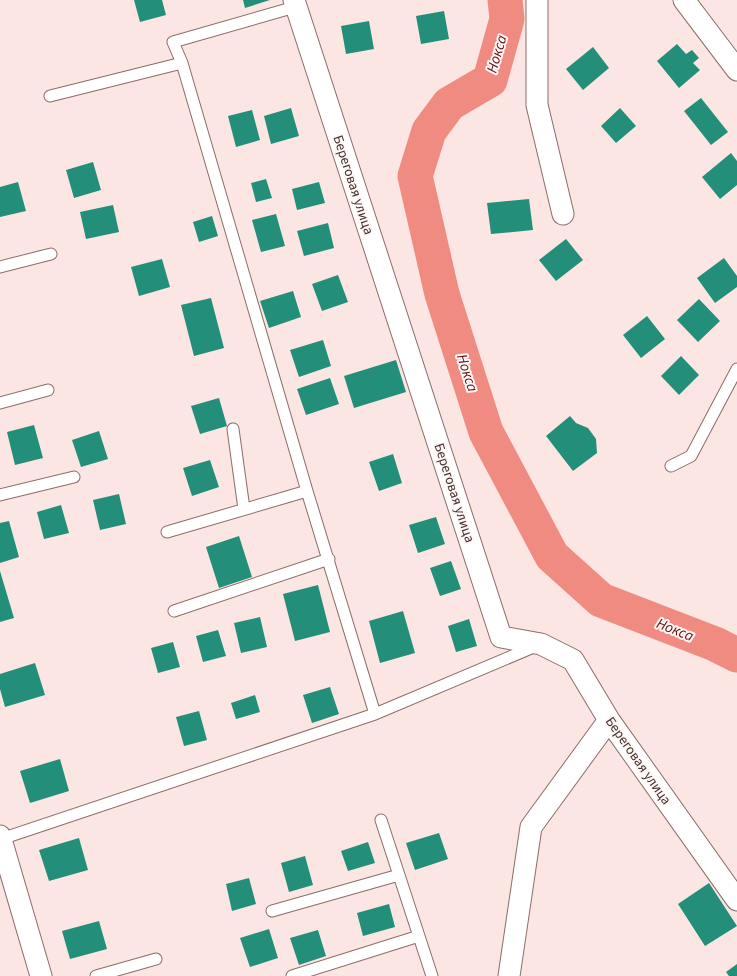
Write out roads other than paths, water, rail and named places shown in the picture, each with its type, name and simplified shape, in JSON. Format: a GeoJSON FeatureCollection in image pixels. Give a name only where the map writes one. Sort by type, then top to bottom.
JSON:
{"type":"FeatureCollection","features":[{"type":"Feature","properties":{"kind":"street"},"geometry":{"type":"LineString","coordinates":[[537,0],[537,105],[563,214]]}},
{"type":"Feature","properties":{"kind":"street"},"geometry":{"type":"LineString","coordinates":[[684,0],[737,70]]}},
{"type":"Feature","properties":{"kind":"street","name":"Береговая улица"},"geometry":{"type":"LineString","coordinates":[[294,3],[501,637],[541,644],[573,660],[609,720],[737,900]]}},
{"type":"Feature","properties":{"kind":"street"},"geometry":{"type":"LineString","coordinates":[[509,976],[530,827],[609,720]]}},
{"type":"Feature","properties":{"kind":"street"},"geometry":{"type":"LineString","coordinates":[[0,837],[41,976]]}},
{"type":"Feature","properties":{"kind":"lane"},"geometry":{"type":"LineString","coordinates":[[294,3],[174,42],[182,63],[307,491],[375,714]]}},
{"type":"Feature","properties":{"kind":"lane"},"geometry":{"type":"LineString","coordinates":[[50,96],[182,63]]}},
{"type":"Feature","properties":{"kind":"lane"},"geometry":{"type":"LineString","coordinates":[[0,267],[51,254]]}},
{"type":"Feature","properties":{"kind":"lane"},"geometry":{"type":"LineString","coordinates":[[671,466],[691,456],[737,369]]}},
{"type":"Feature","properties":{"kind":"lane"},"geometry":{"type":"LineString","coordinates":[[0,404],[48,390]]}},
{"type":"Feature","properties":{"kind":"lane"},"geometry":{"type":"LineString","coordinates":[[233,430],[244,509]]}},
{"type":"Feature","properties":{"kind":"lane"},"geometry":{"type":"LineString","coordinates":[[0,495],[74,477]]}},
{"type":"Feature","properties":{"kind":"lane"},"geometry":{"type":"LineString","coordinates":[[167,532],[307,491]]}},
{"type":"Feature","properties":{"kind":"lane"},"geometry":{"type":"LineString","coordinates":[[174,611],[329,560]]}},
{"type":"Feature","properties":{"kind":"lane"},"geometry":{"type":"LineString","coordinates":[[0,837],[375,714],[541,644]]}},
{"type":"Feature","properties":{"kind":"lane"},"geometry":{"type":"LineString","coordinates":[[381,820],[432,976]]}},
{"type":"Feature","properties":{"kind":"lane"},"geometry":{"type":"LineString","coordinates":[[272,912],[399,875]]}},
{"type":"Feature","properties":{"kind":"lane"},"geometry":{"type":"LineString","coordinates":[[292,976],[419,936]]}},
{"type":"Feature","properties":{"kind":"lane"},"geometry":{"type":"LineString","coordinates":[[96,976],[156,959]]}},
{"type":"Feature","properties":{"kind":"waterway","name":"Нокса"},"geometry":{"type":"LineString","coordinates":[[505,0],[507,19],[490,80],[449,104],[429,131],[415,176],[442,294],[486,432],[552,556],[601,600],[715,644],[737,655]]}}]}
